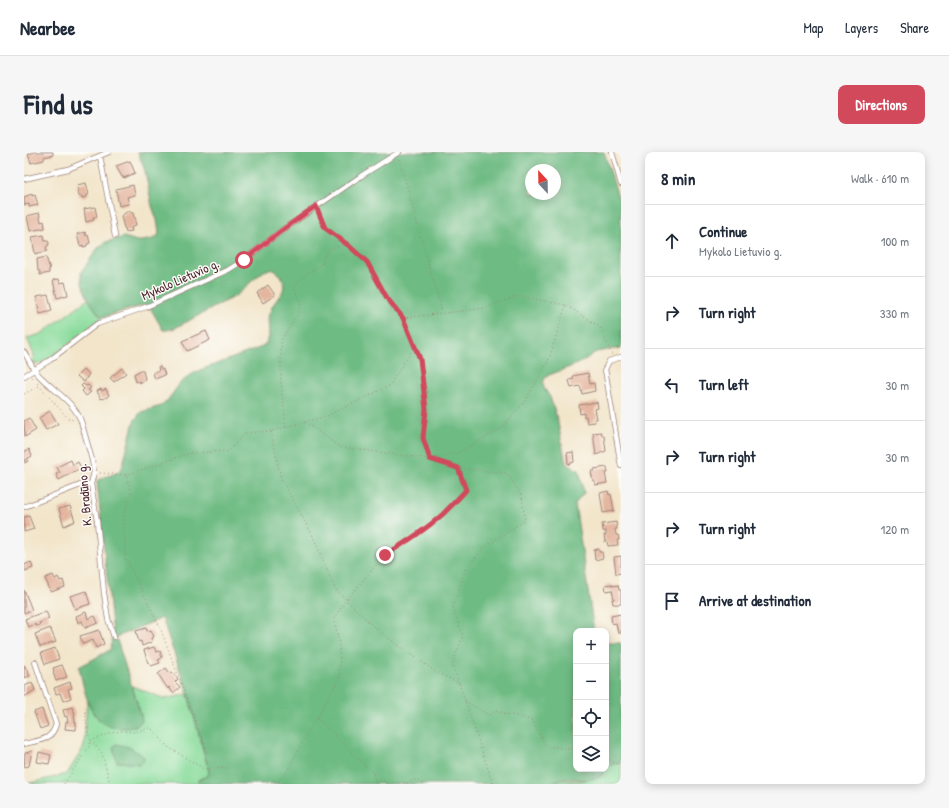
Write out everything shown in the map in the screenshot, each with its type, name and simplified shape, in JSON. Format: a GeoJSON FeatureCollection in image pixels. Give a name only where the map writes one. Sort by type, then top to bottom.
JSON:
{"type":"FeatureCollection","features":[{"type":"Feature","properties":{"kind":"street"},"geometry":{"type":"LineString","coordinates":[[24,180],[68,169],[108,152]]}},
{"type":"Feature","properties":{"kind":"street"},"geometry":{"type":"LineString","coordinates":[[612,152],[621,184]]}},
{"type":"Feature","properties":{"kind":"street","name":"Mykolo Lietuvio g."},"geometry":{"type":"LineString","coordinates":[[24,376],[50,360],[97,324],[146,307],[228,270],[244,260],[316,206],[398,153]]}},
{"type":"Feature","properties":{"kind":"street"},"geometry":{"type":"LineString","coordinates":[[100,156],[115,236]]}},
{"type":"Feature","properties":{"kind":"street","name":"K. Bradūno g."},"geometry":{"type":"LineString","coordinates":[[24,352],[34,370],[68,403],[79,416],[94,472],[91,484],[97,521],[104,593],[108,619],[114,637]]}},
{"type":"Feature","properties":{"kind":"street"},"geometry":{"type":"LineString","coordinates":[[621,357],[614,358],[609,361],[605,369],[621,466]]}},
{"type":"Feature","properties":{"kind":"street"},"geometry":{"type":"LineString","coordinates":[[24,507],[83,484],[91,484]]}},
{"type":"Feature","properties":{"kind":"street"},"geometry":{"type":"LineString","coordinates":[[24,744],[51,736],[56,724],[35,662]]}},
{"type":"Feature","properties":{"kind":"path"},"geometry":{"type":"LineString","coordinates":[[398,153],[442,313]]}},
{"type":"Feature","properties":{"kind":"path"},"geometry":{"type":"LineString","coordinates":[[316,206],[325,228],[348,245],[367,262],[387,298],[403,318],[420,359],[426,409],[423,438],[430,459]]}},
{"type":"Feature","properties":{"kind":"path"},"geometry":{"type":"LineString","coordinates":[[286,427],[281,383],[281,340],[298,314],[301,305],[294,287],[305,275],[322,264],[324,256],[332,247],[348,245]]}},
{"type":"Feature","properties":{"kind":"path"},"geometry":{"type":"LineString","coordinates":[[403,318],[485,308],[519,296],[566,306],[600,327],[614,358]]}},
{"type":"Feature","properties":{"kind":"path"},"geometry":{"type":"LineString","coordinates":[[430,459],[457,453],[501,430],[526,401],[548,362],[566,306]]}},
{"type":"Feature","properties":{"kind":"path"},"geometry":{"type":"LineString","coordinates":[[94,472],[126,475],[190,453],[229,451],[246,433],[271,431],[327,416],[389,386],[415,346]]}},
{"type":"Feature","properties":{"kind":"path"},"geometry":{"type":"LineString","coordinates":[[24,394],[39,386],[69,420]]}},
{"type":"Feature","properties":{"kind":"path"},"geometry":{"type":"LineString","coordinates":[[305,422],[340,447],[430,459],[458,468],[507,473],[522,496],[525,520],[485,547],[466,568],[454,608],[462,636],[452,665],[493,784]]}},
{"type":"Feature","properties":{"kind":"path"},"geometry":{"type":"LineString","coordinates":[[271,431],[281,480],[313,536],[335,589],[377,630],[436,672],[459,683]]}},
{"type":"Feature","properties":{"kind":"path"},"geometry":{"type":"LineString","coordinates":[[278,782],[287,772],[340,676],[339,643],[334,618],[346,600],[385,555],[408,542],[426,528],[443,514],[466,490],[458,468]]}},
{"type":"Feature","properties":{"kind":"path"},"geometry":{"type":"LineString","coordinates":[[126,475],[131,492],[124,516],[125,557],[159,625],[208,754]]}},
{"type":"Feature","properties":{"kind":"path"},"geometry":{"type":"LineString","coordinates":[[465,701],[488,715],[495,711],[532,720],[546,746],[573,750]]}},
{"type":"Feature","properties":{"kind":"path"},"geometry":{"type":"LineString","coordinates":[[85,708],[87,730],[91,741],[102,753],[110,784]]}},
{"type":"Feature","properties":{"kind":"path"},"geometry":{"type":"LineString","coordinates":[[317,718],[373,773],[388,784]]}},
{"type":"Feature","properties":{"kind":"path"},"geometry":{"type":"LineString","coordinates":[[64,784],[91,741],[111,733],[120,731],[136,732],[148,728],[152,729],[168,747],[204,769],[230,768]]}},
{"type":"Feature","properties":{"kind":"path"},"geometry":{"type":"LineString","coordinates":[[609,760],[621,766]]}},
{"type":"Feature","properties":{"kind":"path"},"geometry":{"type":"LineString","coordinates":[[373,773],[376,784]]}},
{"type":"Feature","properties":{"kind":"path"},"geometry":{"type":"LineString","coordinates":[[403,784],[416,780],[424,784]]}},
{"type":"Feature","properties":{"kind":"path"},"geometry":{"type":"LineString","coordinates":[[267,784],[278,782],[282,784]]}},
{"type":"Feature","properties":{"kind":"green space"},"geometry":{"type":"Polygon","coordinates":[[[138,152],[604,152],[621,206],[621,348],[596,352],[580,363],[549,375],[545,378],[543,383],[544,388],[550,397],[557,418],[566,464],[579,470],[584,493],[575,504],[594,628],[573,628],[573,772],[604,772],[600,777],[588,780],[561,779],[549,784],[198,784],[199,780],[208,775],[209,771],[188,694],[162,618],[116,637],[142,721],[132,727],[116,728],[109,726],[96,715],[91,708],[85,692],[79,667],[110,650],[113,635],[97,481],[117,473],[122,468],[134,421],[141,412],[161,406],[167,401],[181,382],[195,372],[262,347],[266,344],[269,337],[268,316],[273,305],[283,291],[284,283],[281,276],[276,271],[270,269],[264,271],[237,295],[175,328],[167,330],[163,330],[148,304],[103,317],[100,316],[84,290],[81,272],[98,248],[106,242],[124,237],[142,241],[153,239],[158,236],[159,232],[157,220],[152,206],[145,171],[138,152]]]}},
{"type":"Feature","properties":{"kind":"green space"},"geometry":{"type":"Polygon","coordinates":[[[88,299],[100,316],[103,317],[43,362],[36,364],[32,362],[34,355],[27,338],[41,334],[88,299]]]}},
{"type":"Feature","properties":{"kind":"green space"},"geometry":{"type":"Polygon","coordinates":[[[609,643],[621,643],[621,762],[609,766],[609,643]]]}},
{"type":"Feature","properties":{"kind":"green space"},"geometry":{"type":"Polygon","coordinates":[[[132,686],[165,699],[188,694],[209,772],[208,775],[199,780],[198,784],[26,784],[67,774],[84,747],[87,701],[99,720],[141,715],[132,686]]]}},
{"type":"Feature","properties":{"kind":"green space"},"geometry":{"type":"Polygon","coordinates":[[[117,744],[129,747],[144,757],[143,762],[139,764],[117,762],[113,747],[117,744]]]}},
{"type":"Feature","properties":{"kind":"green space"},"geometry":{"type":"Polygon","coordinates":[[[621,762],[621,784],[549,784],[559,780],[580,781],[600,777],[604,772],[609,772],[609,766],[621,762]]]}},
{"type":"Feature","properties":{"kind":"building"},"geometry":{"type":"Polygon","coordinates":[[[35,152],[53,152],[53,155],[44,157],[44,160],[31,163],[28,154],[35,152]]]}},
{"type":"Feature","properties":{"kind":"building"},"geometry":{"type":"Polygon","coordinates":[[[130,161],[135,173],[124,178],[116,166],[130,161]]]}},
{"type":"Feature","properties":{"kind":"building"},"geometry":{"type":"Polygon","coordinates":[[[86,183],[89,194],[87,197],[82,198],[82,196],[79,196],[77,185],[86,183]]]}},
{"type":"Feature","properties":{"kind":"building"},"geometry":{"type":"Polygon","coordinates":[[[133,185],[135,195],[127,197],[129,204],[119,206],[116,189],[133,185]]]}},
{"type":"Feature","properties":{"kind":"building"},"geometry":{"type":"Polygon","coordinates":[[[32,194],[32,196],[35,195],[38,205],[29,207],[29,204],[24,205],[24,197],[32,194]]]}},
{"type":"Feature","properties":{"kind":"building"},"geometry":{"type":"Polygon","coordinates":[[[95,207],[97,217],[93,217],[94,220],[86,222],[84,209],[95,207]]]}},
{"type":"Feature","properties":{"kind":"building"},"geometry":{"type":"Polygon","coordinates":[[[128,211],[133,213],[136,219],[136,225],[131,228],[132,231],[126,232],[121,216],[128,211]]]}},
{"type":"Feature","properties":{"kind":"building"},"geometry":{"type":"Polygon","coordinates":[[[39,213],[41,222],[44,221],[45,228],[30,231],[27,216],[39,213]]]}},
{"type":"Feature","properties":{"kind":"building"},"geometry":{"type":"Polygon","coordinates":[[[85,232],[86,236],[88,235],[90,243],[83,247],[83,245],[80,246],[77,234],[85,232]]]}},
{"type":"Feature","properties":{"kind":"building"},"geometry":{"type":"Polygon","coordinates":[[[44,235],[45,241],[48,241],[49,243],[46,247],[47,251],[35,254],[32,237],[44,235]]]}},
{"type":"Feature","properties":{"kind":"building"},"geometry":{"type":"Polygon","coordinates":[[[46,257],[50,269],[49,273],[40,275],[40,271],[38,271],[37,259],[46,257]]]}},
{"type":"Feature","properties":{"kind":"building"},"geometry":{"type":"Polygon","coordinates":[[[59,279],[60,283],[65,282],[68,295],[57,298],[53,280],[59,279]]]}},
{"type":"Feature","properties":{"kind":"building"},"geometry":{"type":"Polygon","coordinates":[[[268,285],[275,295],[263,303],[257,293],[268,285]]]}},
{"type":"Feature","properties":{"kind":"building"},"geometry":{"type":"Polygon","coordinates":[[[48,295],[52,311],[40,314],[36,297],[48,295]]]}},
{"type":"Feature","properties":{"kind":"building"},"geometry":{"type":"Polygon","coordinates":[[[206,331],[210,340],[187,351],[182,341],[206,331]]]}},
{"type":"Feature","properties":{"kind":"building"},"geometry":{"type":"Polygon","coordinates":[[[160,366],[165,375],[155,379],[153,373],[159,370],[158,367],[160,366]]]}},
{"type":"Feature","properties":{"kind":"building"},"geometry":{"type":"Polygon","coordinates":[[[122,368],[126,373],[114,382],[110,378],[122,368]]]}},
{"type":"Feature","properties":{"kind":"building"},"geometry":{"type":"Polygon","coordinates":[[[84,369],[89,374],[84,382],[77,376],[84,369]]]}},
{"type":"Feature","properties":{"kind":"building"},"geometry":{"type":"Polygon","coordinates":[[[141,370],[143,371],[145,379],[140,383],[139,381],[136,382],[134,374],[141,370]]]}},
{"type":"Feature","properties":{"kind":"building"},"geometry":{"type":"Polygon","coordinates":[[[588,373],[590,384],[594,383],[595,391],[582,394],[580,386],[571,388],[569,380],[574,379],[573,376],[588,373]]]}},
{"type":"Feature","properties":{"kind":"building"},"geometry":{"type":"Polygon","coordinates":[[[83,384],[86,386],[88,385],[91,388],[88,390],[91,392],[86,396],[82,391],[84,389],[81,386],[83,384]]]}},
{"type":"Feature","properties":{"kind":"building"},"geometry":{"type":"Polygon","coordinates":[[[101,389],[102,391],[106,389],[109,396],[101,399],[97,391],[101,389]]]}},
{"type":"Feature","properties":{"kind":"building"},"geometry":{"type":"Polygon","coordinates":[[[597,402],[598,408],[595,409],[597,419],[594,419],[595,422],[587,423],[584,413],[580,414],[579,405],[597,402]]]}},
{"type":"Feature","properties":{"kind":"building"},"geometry":{"type":"Polygon","coordinates":[[[50,411],[58,424],[46,430],[39,418],[50,411]]]}},
{"type":"Feature","properties":{"kind":"building"},"geometry":{"type":"Polygon","coordinates":[[[29,418],[36,430],[25,437],[24,421],[29,418]]]}},
{"type":"Feature","properties":{"kind":"building"},"geometry":{"type":"Polygon","coordinates":[[[601,432],[602,436],[604,436],[606,451],[596,455],[593,433],[601,432]]]}},
{"type":"Feature","properties":{"kind":"building"},"geometry":{"type":"Polygon","coordinates":[[[29,449],[32,456],[27,459],[28,461],[25,463],[24,452],[29,449]]]}},
{"type":"Feature","properties":{"kind":"building"},"geometry":{"type":"Polygon","coordinates":[[[573,452],[574,462],[568,464],[567,453],[573,452]]]}},
{"type":"Feature","properties":{"kind":"building"},"geometry":{"type":"Polygon","coordinates":[[[71,460],[73,465],[78,462],[81,468],[59,480],[56,474],[60,473],[57,467],[71,460]]]}},
{"type":"Feature","properties":{"kind":"building"},"geometry":{"type":"Polygon","coordinates":[[[607,467],[608,473],[605,473],[607,483],[595,485],[591,471],[594,471],[594,469],[607,467]]]}},
{"type":"Feature","properties":{"kind":"building"},"geometry":{"type":"Polygon","coordinates":[[[608,491],[609,495],[611,494],[614,511],[603,513],[600,493],[608,491]]]}},
{"type":"Feature","properties":{"kind":"building"},"geometry":{"type":"Polygon","coordinates":[[[70,506],[75,521],[64,526],[59,509],[70,506]]]}},
{"type":"Feature","properties":{"kind":"building"},"geometry":{"type":"Polygon","coordinates":[[[29,516],[34,529],[24,532],[24,517],[29,516]]]}},
{"type":"Feature","properties":{"kind":"building"},"geometry":{"type":"Polygon","coordinates":[[[616,522],[617,529],[615,529],[619,540],[617,540],[618,545],[608,546],[607,541],[605,542],[604,535],[606,535],[606,531],[603,531],[602,524],[616,522]]]}},
{"type":"Feature","properties":{"kind":"building"},"geometry":{"type":"Polygon","coordinates":[[[599,549],[599,552],[602,552],[603,558],[595,560],[594,550],[599,549]]]}},
{"type":"Feature","properties":{"kind":"building"},"geometry":{"type":"Polygon","coordinates":[[[621,556],[621,573],[616,574],[614,557],[621,556]]]}},
{"type":"Feature","properties":{"kind":"building"},"geometry":{"type":"Polygon","coordinates":[[[31,562],[33,568],[25,571],[24,565],[31,562]]]}},
{"type":"Feature","properties":{"kind":"building"},"geometry":{"type":"Polygon","coordinates":[[[53,575],[55,579],[58,577],[60,581],[63,580],[65,587],[51,592],[45,578],[53,575]]]}},
{"type":"Feature","properties":{"kind":"building"},"geometry":{"type":"Polygon","coordinates":[[[612,584],[612,586],[618,585],[619,590],[621,590],[621,604],[613,604],[612,599],[614,599],[612,590],[606,591],[605,585],[612,584]]]}},
{"type":"Feature","properties":{"kind":"building"},"geometry":{"type":"Polygon","coordinates":[[[24,590],[32,610],[24,613],[24,590]]]}},
{"type":"Feature","properties":{"kind":"building"},"geometry":{"type":"Polygon","coordinates":[[[86,591],[90,604],[75,609],[70,596],[86,591]]]}},
{"type":"Feature","properties":{"kind":"building"},"geometry":{"type":"Polygon","coordinates":[[[46,611],[49,619],[39,623],[40,625],[36,626],[35,624],[28,627],[25,619],[46,611]]]}},
{"type":"Feature","properties":{"kind":"building"},"geometry":{"type":"Polygon","coordinates":[[[86,612],[88,619],[95,616],[98,623],[85,628],[82,621],[78,623],[76,616],[86,612]]]}},
{"type":"Feature","properties":{"kind":"building"},"geometry":{"type":"Polygon","coordinates":[[[621,614],[621,633],[618,633],[616,623],[612,624],[611,616],[621,614]]]}},
{"type":"Feature","properties":{"kind":"building"},"geometry":{"type":"Polygon","coordinates":[[[50,628],[56,642],[40,647],[35,634],[50,628]]]}},
{"type":"Feature","properties":{"kind":"building"},"geometry":{"type":"Polygon","coordinates":[[[146,628],[147,631],[151,630],[154,637],[151,638],[152,642],[142,646],[141,641],[139,642],[136,631],[146,628]]]}},
{"type":"Feature","properties":{"kind":"building"},"geometry":{"type":"Polygon","coordinates":[[[99,630],[104,644],[96,648],[93,640],[83,644],[80,636],[99,630]]]}},
{"type":"Feature","properties":{"kind":"building"},"geometry":{"type":"Polygon","coordinates":[[[154,647],[156,652],[160,651],[162,658],[158,660],[160,663],[151,666],[148,663],[144,650],[154,647]]]}},
{"type":"Feature","properties":{"kind":"building"},"geometry":{"type":"Polygon","coordinates":[[[55,648],[59,659],[45,664],[41,653],[55,648]]]}},
{"type":"Feature","properties":{"kind":"building"},"geometry":{"type":"Polygon","coordinates":[[[24,665],[30,676],[24,678],[24,665]]]}},
{"type":"Feature","properties":{"kind":"building"},"geometry":{"type":"Polygon","coordinates":[[[62,665],[67,677],[56,681],[53,668],[62,665]]]}},
{"type":"Feature","properties":{"kind":"building"},"geometry":{"type":"Polygon","coordinates":[[[166,668],[178,679],[175,682],[180,687],[173,693],[169,687],[168,689],[158,674],[166,668]]]}},
{"type":"Feature","properties":{"kind":"building"},"geometry":{"type":"Polygon","coordinates":[[[70,682],[72,688],[68,689],[71,698],[63,701],[60,693],[56,694],[54,688],[70,682]]]}},
{"type":"Feature","properties":{"kind":"building"},"geometry":{"type":"Polygon","coordinates":[[[32,683],[35,690],[24,697],[24,686],[32,683]]]}},
{"type":"Feature","properties":{"kind":"building"},"geometry":{"type":"Polygon","coordinates":[[[72,707],[75,714],[76,730],[65,729],[66,722],[68,722],[67,716],[65,717],[63,710],[72,707]]]}},
{"type":"Feature","properties":{"kind":"building"},"geometry":{"type":"Polygon","coordinates":[[[42,709],[48,726],[40,729],[34,712],[42,709]]]}},
{"type":"Feature","properties":{"kind":"building"},"geometry":{"type":"Polygon","coordinates":[[[32,751],[29,766],[24,767],[25,753],[32,751]]]}},
{"type":"Feature","properties":{"kind":"building"},"geometry":{"type":"Polygon","coordinates":[[[39,752],[51,755],[49,764],[37,762],[39,752]]]}},
{"type":"Feature","properties":{"kind":"route"},"geometry":{"type":"LineString","coordinates":[[244,260],[316,206],[325,228],[348,245],[367,262],[387,298],[403,318],[420,359],[426,409],[423,438],[430,459],[458,468],[466,490],[443,514],[426,528],[408,542],[385,555]]}}]}
